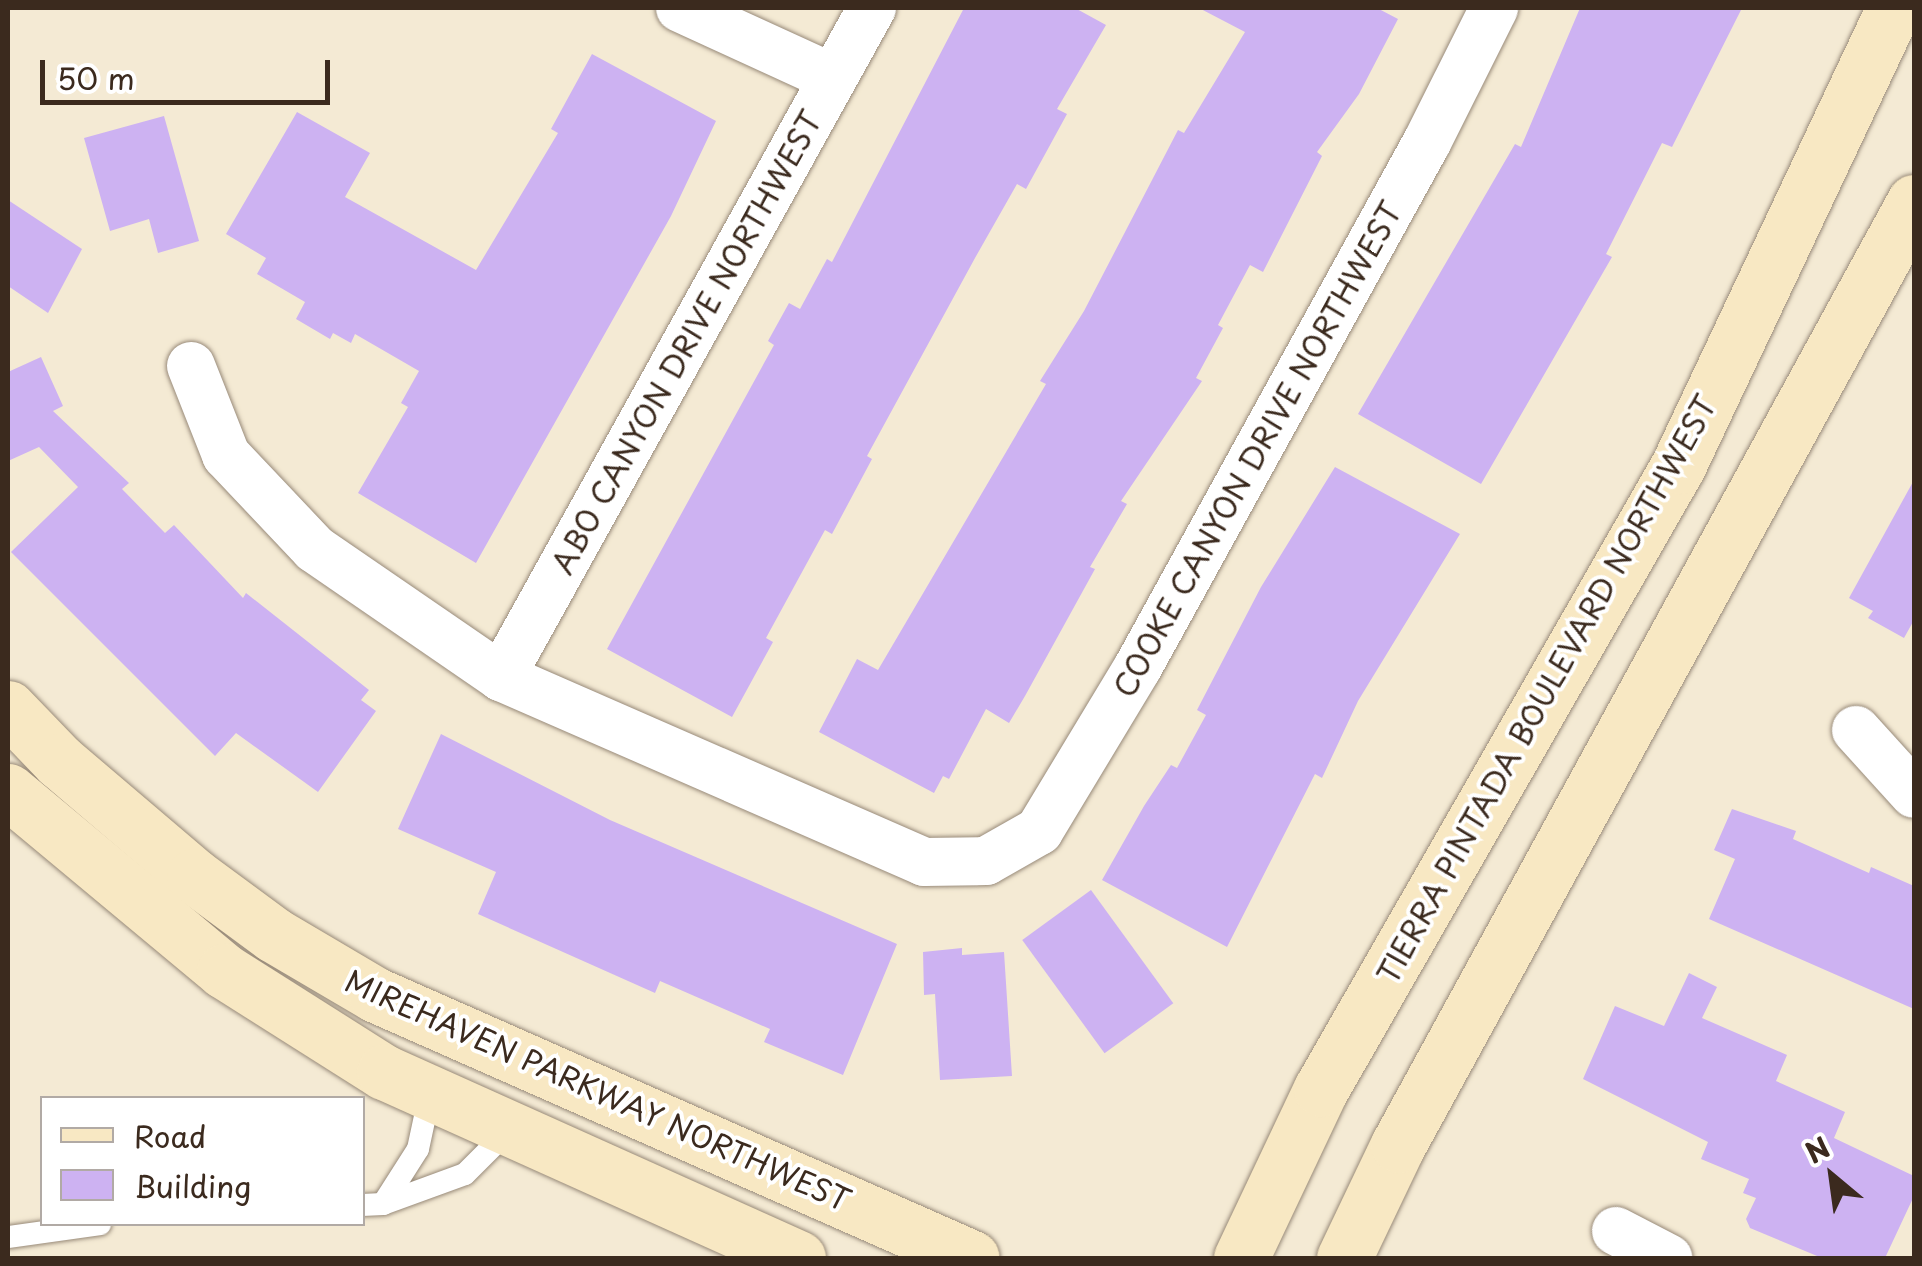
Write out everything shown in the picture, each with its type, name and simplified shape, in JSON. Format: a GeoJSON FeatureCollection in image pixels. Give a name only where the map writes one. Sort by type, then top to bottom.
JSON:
{"type":"FeatureCollection","features":[{"type":"Feature","properties":{"kind":"main road","name":"TIERRA PINTADA BOULEVARD NORTHWEST"},"geometry":{"type":"LineString","coordinates":[[1241,1258],[1321,1089],[1678,466],[1894,8]]}},
{"type":"Feature","properties":{"kind":"main road"},"geometry":{"type":"LineString","coordinates":[[1344,1258],[1398,1145],[1914,202]]}},
{"type":"Feature","properties":{"kind":"main road","name":"MIREHAVEN PARKWAY NORTHWEST"},"geometry":{"type":"LineString","coordinates":[[8,708],[59,761],[194,876],[274,935],[376,996],[972,1258]]}},
{"type":"Feature","properties":{"kind":"main road","name":"MIREHAVEN PARKWAY NORTHWEST"},"geometry":{"type":"LineString","coordinates":[[8,791],[224,971],[384,1072],[798,1258]]}},
{"type":"Feature","properties":{"kind":"street"},"geometry":{"type":"LineString","coordinates":[[680,8],[833,78]]}},
{"type":"Feature","properties":{"kind":"street","name":"ABO CANYON DRIVE NORTHWEST"},"geometry":{"type":"LineString","coordinates":[[501,677],[872,8]]}},
{"type":"Feature","properties":{"kind":"street","name":"COOKE CANYON DRIVE NORTHWEST"},"geometry":{"type":"LineString","coordinates":[[501,677],[924,862],[986,861],[1039,831],[1138,667],[1428,142],[1494,8]]}},
{"type":"Feature","properties":{"kind":"street"},"geometry":{"type":"LineString","coordinates":[[191,366],[226,454],[315,550],[501,677]]}},
{"type":"Feature","properties":{"kind":"street"},"geometry":{"type":"LineString","coordinates":[[1856,730],[1914,794]]}},
{"type":"Feature","properties":{"kind":"street"},"geometry":{"type":"LineString","coordinates":[[1616,1231],[1668,1258]]}},
{"type":"Feature","properties":{"kind":"lane"},"geometry":{"type":"LineString","coordinates":[[373,1205],[418,1149],[430,1092]]}},
{"type":"Feature","properties":{"kind":"lane"},"geometry":{"type":"LineString","coordinates":[[373,1205],[465,1174],[510,1129]]}},
{"type":"Feature","properties":{"kind":"lane"},"geometry":{"type":"LineString","coordinates":[[8,1238],[87,1226]]}},
{"type":"Feature","properties":{"kind":"building"},"geometry":{"type":"Polygon","coordinates":[[[964,8],[1075,8],[1106,25],[1057,109],[1067,114],[1026,189],[1017,184],[975,258],[867,456],[872,459],[832,534],[825,530],[766,638],[773,642],[732,717],[607,649],[774,345],[768,341],[789,303],[800,309],[827,259],[832,262],[964,8]]]}},
{"type":"Feature","properties":{"kind":"building"},"geometry":{"type":"Polygon","coordinates":[[[1199,8],[1377,8],[1398,19],[1359,94],[1317,152],[1322,156],[1263,272],[1250,265],[1218,325],[1223,328],[1196,378],[1202,381],[1121,501],[1127,504],[1090,567],[1095,569],[1009,723],[986,709],[949,779],[943,776],[934,793],[819,732],[857,659],[878,670],[1046,384],[1040,381],[1084,311],[1178,130],[1184,133],[1245,32],[1199,8]]]}},
{"type":"Feature","properties":{"kind":"building"},"geometry":{"type":"Polygon","coordinates":[[[1580,8],[1742,8],[1672,147],[1662,143],[1606,254],[1612,257],[1481,484],[1358,414],[1515,144],[1521,147],[1580,8]]]}},
{"type":"Feature","properties":{"kind":"building"},"geometry":{"type":"Polygon","coordinates":[[[592,54],[716,121],[671,216],[476,563],[358,493],[408,407],[401,403],[419,371],[355,334],[351,343],[333,333],[330,339],[296,319],[305,302],[257,274],[266,258],[226,234],[297,112],[370,153],[345,197],[476,270],[558,133],[551,129],[592,54]]]}},
{"type":"Feature","properties":{"kind":"building"},"geometry":{"type":"Polygon","coordinates":[[[164,116],[199,241],[158,253],[149,219],[110,231],[84,138],[164,116]]]}},
{"type":"Feature","properties":{"kind":"building"},"geometry":{"type":"Polygon","coordinates":[[[8,200],[82,249],[48,313],[8,286],[8,200]]]}},
{"type":"Feature","properties":{"kind":"building"},"geometry":{"type":"Polygon","coordinates":[[[41,357],[63,406],[53,411],[129,483],[122,489],[165,533],[174,525],[243,598],[246,593],[369,690],[361,700],[376,711],[318,792],[236,733],[215,756],[11,552],[78,487],[39,447],[8,461],[8,372],[41,357]]]}},
{"type":"Feature","properties":{"kind":"building"},"geometry":{"type":"Polygon","coordinates":[[[1335,467],[1460,534],[1358,701],[1322,778],[1315,774],[1227,947],[1102,880],[1171,765],[1177,768],[1206,715],[1197,710],[1261,587],[1335,467]]]}},
{"type":"Feature","properties":{"kind":"building"},"geometry":{"type":"Polygon","coordinates":[[[1914,480],[1914,620],[1904,638],[1868,618],[1873,611],[1849,598],[1914,480]]]}},
{"type":"Feature","properties":{"kind":"building"},"geometry":{"type":"Polygon","coordinates":[[[441,734],[610,820],[897,944],[843,1075],[764,1042],[770,1029],[660,981],[655,993],[478,914],[496,872],[398,829],[441,734]]]}},
{"type":"Feature","properties":{"kind":"building"},"geometry":{"type":"Polygon","coordinates":[[[1732,809],[1796,831],[1793,839],[1869,873],[1871,867],[1914,886],[1914,1009],[1709,919],[1735,859],[1714,850],[1732,809]]]}},
{"type":"Feature","properties":{"kind":"building"},"geometry":{"type":"Polygon","coordinates":[[[1091,890],[1173,1003],[1105,1053],[1022,940],[1091,890]]]}},
{"type":"Feature","properties":{"kind":"building"},"geometry":{"type":"Polygon","coordinates":[[[962,948],[962,955],[1004,952],[1012,1076],[940,1080],[935,994],[924,995],[923,952],[962,948]]]}},
{"type":"Feature","properties":{"kind":"building"},"geometry":{"type":"Polygon","coordinates":[[[1689,973],[1717,987],[1702,1018],[1787,1055],[1776,1081],[1845,1112],[1834,1138],[1914,1176],[1914,1196],[1885,1258],[1822,1258],[1750,1228],[1746,1219],[1756,1198],[1743,1193],[1749,1179],[1701,1159],[1708,1142],[1583,1079],[1615,1006],[1664,1026],[1689,973]]]}}]}
